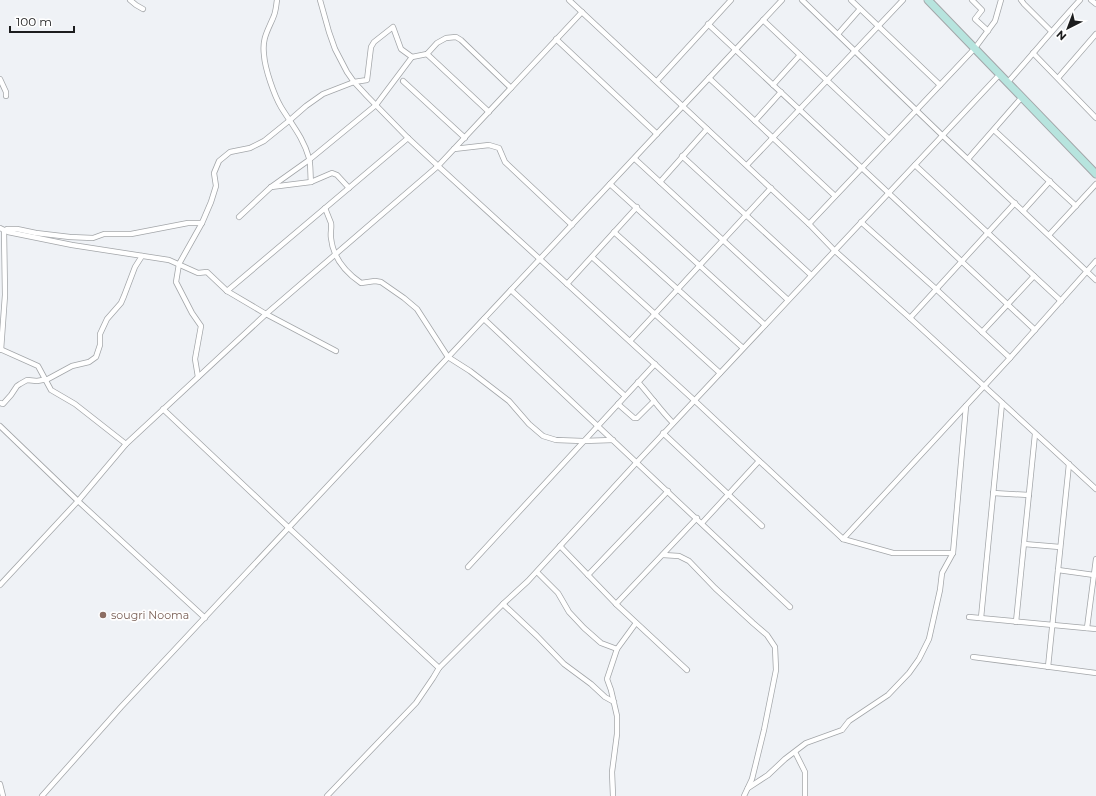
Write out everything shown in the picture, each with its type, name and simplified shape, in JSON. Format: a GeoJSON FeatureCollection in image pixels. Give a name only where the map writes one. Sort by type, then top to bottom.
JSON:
{"type":"FeatureCollection","features":[{"type":"Feature","properties":{"kind":"street"},"geometry":{"type":"LineString","coordinates":[[130,0],[143,9]]}},
{"type":"Feature","properties":{"kind":"street"},"geometry":{"type":"LineString","coordinates":[[277,0],[274,17],[268,26],[264,39],[263,54],[266,71],[280,105],[299,134],[309,160],[311,182]]}},
{"type":"Feature","properties":{"kind":"street"},"geometry":{"type":"LineString","coordinates":[[320,0],[335,49],[354,82],[408,138],[655,364],[843,539],[893,553],[953,553]]}},
{"type":"Feature","properties":{"kind":"street"},"geometry":{"type":"LineString","coordinates":[[569,0],[747,165],[834,250],[1096,489]]}},
{"type":"Feature","properties":{"kind":"street"},"geometry":{"type":"LineString","coordinates":[[657,81],[708,24],[710,24],[732,0]]}},
{"type":"Feature","properties":{"kind":"street"},"geometry":{"type":"LineString","coordinates":[[42,796],[121,707],[782,0]]}},
{"type":"Feature","properties":{"kind":"street"},"geometry":{"type":"LineString","coordinates":[[802,0],[943,136],[1096,280]]}},
{"type":"Feature","properties":{"kind":"street"},"geometry":{"type":"LineString","coordinates":[[851,0],[940,85]]}},
{"type":"Feature","properties":{"kind":"street"},"geometry":{"type":"LineString","coordinates":[[747,165],[903,0]]}},
{"type":"Feature","properties":{"kind":"street"},"geometry":{"type":"LineString","coordinates":[[928,0],[1096,174]]}},
{"type":"Feature","properties":{"kind":"street"},"geometry":{"type":"LineString","coordinates":[[972,0],[982,10],[975,19],[988,31]]}},
{"type":"Feature","properties":{"kind":"street"},"geometry":{"type":"LineString","coordinates":[[809,224],[975,48],[995,21],[1001,0]]}},
{"type":"Feature","properties":{"kind":"street"},"geometry":{"type":"LineString","coordinates":[[1022,0],[1024,4],[1051,31]]}},
{"type":"Feature","properties":{"kind":"street"},"geometry":{"type":"LineString","coordinates":[[1008,82],[1051,31],[1080,0]]}},
{"type":"Feature","properties":{"kind":"street"},"geometry":{"type":"LineString","coordinates":[[1091,0],[1096,4]]}},
{"type":"Feature","properties":{"kind":"street"},"geometry":{"type":"LineString","coordinates":[[838,34],[860,9]]}},
{"type":"Feature","properties":{"kind":"street"},"geometry":{"type":"LineString","coordinates":[[0,585],[78,501],[126,444],[266,314],[438,166],[582,12]]}},
{"type":"Feature","properties":{"kind":"street"},"geometry":{"type":"LineString","coordinates":[[763,20],[889,139]]}},
{"type":"Feature","properties":{"kind":"street"},"geometry":{"type":"LineString","coordinates":[[708,24],[1035,330]]}},
{"type":"Feature","properties":{"kind":"street"},"geometry":{"type":"LineString","coordinates":[[198,377],[195,358],[201,326],[192,313],[176,282],[179,264],[202,223],[216,186],[214,173],[219,162],[230,152],[250,148],[264,141],[306,106],[323,94],[354,82],[367,80],[371,46],[393,27],[401,50],[412,57]]}},
{"type":"Feature","properties":{"kind":"street"},"geometry":{"type":"LineString","coordinates":[[1058,78],[1096,34]]}},
{"type":"Feature","properties":{"kind":"street"},"geometry":{"type":"LineString","coordinates":[[239,218],[271,187],[309,160],[376,105],[412,57],[427,54],[437,43],[446,38],[456,37],[461,40],[511,88]]}},
{"type":"Feature","properties":{"kind":"street"},"geometry":{"type":"LineString","coordinates":[[556,39],[657,134]]}},
{"type":"Feature","properties":{"kind":"street"},"geometry":{"type":"LineString","coordinates":[[1033,53],[1096,118]]}},
{"type":"Feature","properties":{"kind":"street"},"geometry":{"type":"LineString","coordinates":[[427,54],[489,112]]}},
{"type":"Feature","properties":{"kind":"street"},"geometry":{"type":"LineString","coordinates":[[773,85],[800,54]]}},
{"type":"Feature","properties":{"kind":"street"},"geometry":{"type":"LineString","coordinates":[[327,796],[416,703],[439,668],[537,572],[673,422],[1000,74]]}},
{"type":"Feature","properties":{"kind":"street"},"geometry":{"type":"LineString","coordinates":[[0,78],[6,92],[6,96]]}},
{"type":"Feature","properties":{"kind":"street"},"geometry":{"type":"LineString","coordinates":[[710,78],[835,196]]}},
{"type":"Feature","properties":{"kind":"street"},"geometry":{"type":"LineString","coordinates":[[403,81],[465,138]]}},
{"type":"Feature","properties":{"kind":"street"},"geometry":{"type":"LineString","coordinates":[[755,121],[781,92]]}},
{"type":"Feature","properties":{"kind":"street"},"geometry":{"type":"LineString","coordinates":[[968,159],[1022,97]]}},
{"type":"Feature","properties":{"kind":"street"},"geometry":{"type":"LineString","coordinates":[[660,182],[708,129]]}},
{"type":"Feature","properties":{"kind":"street"},"geometry":{"type":"LineString","coordinates":[[994,130],[1076,206]]}},
{"type":"Feature","properties":{"kind":"street"},"geometry":{"type":"LineString","coordinates":[[227,291],[408,138]]}},
{"type":"Feature","properties":{"kind":"street"},"geometry":{"type":"LineString","coordinates":[[454,150],[489,145],[499,148],[506,162],[572,225]]}},
{"type":"Feature","properties":{"kind":"street"},"geometry":{"type":"LineString","coordinates":[[682,156],[811,275]]}},
{"type":"Feature","properties":{"kind":"street"},"geometry":{"type":"LineString","coordinates":[[634,159],[788,300]]}},
{"type":"Feature","properties":{"kind":"street"},"geometry":{"type":"LineString","coordinates":[[915,165],[1061,301]]}},
{"type":"Feature","properties":{"kind":"street"},"geometry":{"type":"LineString","coordinates":[[271,187],[311,182],[332,173],[337,175],[349,188]]}},
{"type":"Feature","properties":{"kind":"street"},"geometry":{"type":"LineString","coordinates":[[1023,211],[1050,181]]}},
{"type":"Feature","properties":{"kind":"street"},"geometry":{"type":"LineString","coordinates":[[610,184],[765,325]]}},
{"type":"Feature","properties":{"kind":"street"},"geometry":{"type":"LineString","coordinates":[[1049,236],[1096,184]]}},
{"type":"Feature","properties":{"kind":"street"},"geometry":{"type":"LineString","coordinates":[[630,341],[771,188]]}},
{"type":"Feature","properties":{"kind":"street"},"geometry":{"type":"LineString","coordinates":[[910,318],[1015,203]]}},
{"type":"Feature","properties":{"kind":"street"},"geometry":{"type":"LineString","coordinates":[[567,284],[636,207]]}},
{"type":"Feature","properties":{"kind":"street"},"geometry":{"type":"LineString","coordinates":[[325,208],[331,224],[331,238],[335,254],[343,268],[350,276],[361,283],[375,281],[381,282],[412,303],[448,358],[470,371],[508,401],[529,424],[543,436],[556,440],[613,440]]}},
{"type":"Feature","properties":{"kind":"street"},"geometry":{"type":"LineString","coordinates":[[861,222],[1010,358]]}},
{"type":"Feature","properties":{"kind":"street"},"geometry":{"type":"LineString","coordinates":[[2,229],[17,229],[49,235],[93,238],[104,234],[131,234],[188,223],[202,223]]}},
{"type":"Feature","properties":{"kind":"street"},"geometry":{"type":"LineString","coordinates":[[2,229],[72,245],[169,260],[198,273],[207,272],[227,291],[266,314],[336,351]]}},
{"type":"Feature","properties":{"kind":"street"},"geometry":{"type":"LineString","coordinates":[[2,229],[2,262],[5,295],[1,350],[38,366],[51,390],[75,404],[126,444]]}},
{"type":"Feature","properties":{"kind":"street"},"geometry":{"type":"LineString","coordinates":[[614,232],[743,348]]}},
{"type":"Feature","properties":{"kind":"street"},"geometry":{"type":"LineString","coordinates":[[0,403],[3,404],[17,386],[28,380],[46,380],[72,366],[89,362],[96,357],[100,345],[100,334],[107,319],[121,303],[135,268],[142,256]]}},
{"type":"Feature","properties":{"kind":"street"},"geometry":{"type":"LineString","coordinates":[[592,257],[720,373]]}},
{"type":"Feature","properties":{"kind":"street"},"geometry":{"type":"LineString","coordinates":[[843,539],[1010,358],[1096,261]]}},
{"type":"Feature","properties":{"kind":"street"},"geometry":{"type":"LineString","coordinates":[[982,332],[1034,276]]}},
{"type":"Feature","properties":{"kind":"street"},"geometry":{"type":"LineString","coordinates":[[511,290],[625,396]]}},
{"type":"Feature","properties":{"kind":"street"},"geometry":{"type":"LineString","coordinates":[[484,319],[790,606]]}},
{"type":"Feature","properties":{"kind":"street"},"geometry":{"type":"LineString","coordinates":[[468,567],[655,364]]}},
{"type":"Feature","properties":{"kind":"street"},"geometry":{"type":"LineString","coordinates":[[638,382],[673,422]]}},
{"type":"Feature","properties":{"kind":"street"},"geometry":{"type":"LineString","coordinates":[[618,404],[634,418],[637,418],[654,401]]}},
{"type":"Feature","properties":{"kind":"street"},"geometry":{"type":"LineString","coordinates":[[981,618],[1002,403]]}},
{"type":"Feature","properties":{"kind":"street"},"geometry":{"type":"LineString","coordinates":[[748,788],[768,775],[806,743],[842,730],[850,722],[888,695],[909,673],[919,659],[929,639],[940,590],[942,573],[953,553],[966,406]]}},
{"type":"Feature","properties":{"kind":"street"},"geometry":{"type":"LineString","coordinates":[[163,409],[288,528],[439,668]]}},
{"type":"Feature","properties":{"kind":"street"},"geometry":{"type":"LineString","coordinates":[[0,426],[78,501],[205,618]]}},
{"type":"Feature","properties":{"kind":"street"},"geometry":{"type":"LineString","coordinates":[[663,433],[762,526]]}},
{"type":"Feature","properties":{"kind":"street"},"geometry":{"type":"LineString","coordinates":[[1016,622],[1035,434]]}},
{"type":"Feature","properties":{"kind":"street"},"geometry":{"type":"LineString","coordinates":[[702,523],[759,461]]}},
{"type":"Feature","properties":{"kind":"street"},"geometry":{"type":"LineString","coordinates":[[1048,666],[1069,464]]}},
{"type":"Feature","properties":{"kind":"street"},"geometry":{"type":"LineString","coordinates":[[588,575],[668,491]]}},
{"type":"Feature","properties":{"kind":"street"},"geometry":{"type":"LineString","coordinates":[[993,493],[1029,495]]}},
{"type":"Feature","properties":{"kind":"street"},"geometry":{"type":"LineString","coordinates":[[616,604],[697,518]]}},
{"type":"Feature","properties":{"kind":"street"},"geometry":{"type":"LineString","coordinates":[[1024,544],[1060,547]]}},
{"type":"Feature","properties":{"kind":"street"},"geometry":{"type":"LineString","coordinates":[[560,546],[616,604],[687,670]]}},
{"type":"Feature","properties":{"kind":"street"},"geometry":{"type":"LineString","coordinates":[[662,555],[679,556],[689,561],[715,588],[767,635],[775,647],[776,670],[758,756],[752,779],[744,796]]}},
{"type":"Feature","properties":{"kind":"street"},"geometry":{"type":"LineString","coordinates":[[1086,628],[1096,559]]}},
{"type":"Feature","properties":{"kind":"street"},"geometry":{"type":"LineString","coordinates":[[1058,570],[1094,575]]}},
{"type":"Feature","properties":{"kind":"street"},"geometry":{"type":"LineString","coordinates":[[537,572],[558,593],[569,612],[584,628],[601,643],[617,649]]}},
{"type":"Feature","properties":{"kind":"street"},"geometry":{"type":"LineString","coordinates":[[503,604],[564,664],[605,697],[614,702]]}},
{"type":"Feature","properties":{"kind":"street"},"geometry":{"type":"LineString","coordinates":[[969,617],[1096,629]]}},
{"type":"Feature","properties":{"kind":"street"},"geometry":{"type":"LineString","coordinates":[[613,796],[612,772],[617,734],[617,716],[607,678],[617,649],[636,623]]}},
{"type":"Feature","properties":{"kind":"street"},"geometry":{"type":"LineString","coordinates":[[973,657],[1096,673]]}},
{"type":"Feature","properties":{"kind":"street"},"geometry":{"type":"LineString","coordinates":[[795,752],[805,772],[805,796]]}},
{"type":"Feature","properties":{"kind":"street"},"geometry":{"type":"LineString","coordinates":[[0,784],[3,796]]}},
{"type":"Feature","properties":{"kind":"place","name":"sougri Nooma"},"geometry":{"type":"Point","coordinates":[103,615]}}]}
